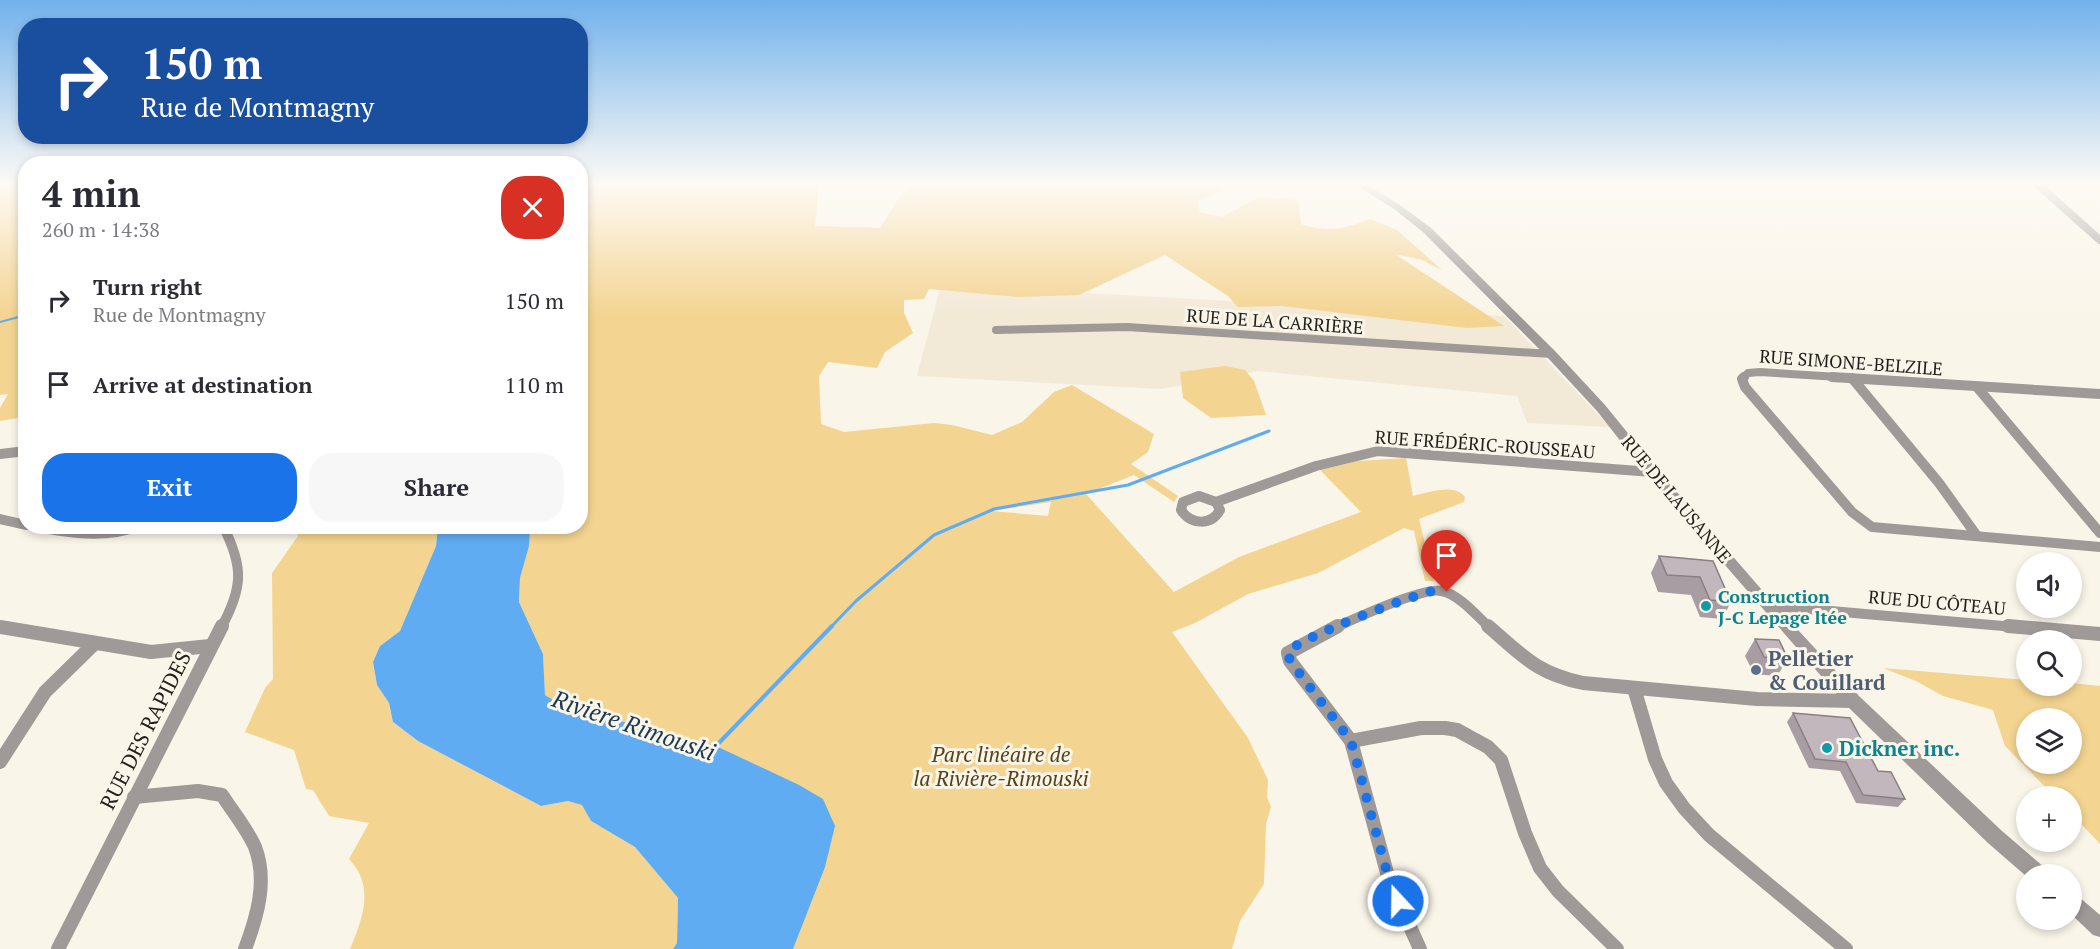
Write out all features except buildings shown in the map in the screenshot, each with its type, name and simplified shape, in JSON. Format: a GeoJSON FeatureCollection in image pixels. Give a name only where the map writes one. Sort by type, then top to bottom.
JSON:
{"type":"FeatureCollection","features":[{"type":"Feature","properties":{"kind":"street","name":"RUE DE LAUSANNE"},"geometry":{"type":"LineString","coordinates":[[1425,228],[1551,354],[1601,408],[1652,472],[1853,701],[1995,837],[2026,864]]}},
{"type":"Feature","properties":{"kind":"street"},"geometry":{"type":"LineString","coordinates":[[2087,228],[2100,240]]}},
{"type":"Feature","properties":{"kind":"street","name":"RUE DE LA CARRIÈRE"},"geometry":{"type":"LineString","coordinates":[[996,330],[1127,327],[1551,354]]}},
{"type":"Feature","properties":{"kind":"street","name":"RUE SIMONE-BELZILE"},"geometry":{"type":"LineString","coordinates":[[2100,394],[1760,372],[1748,373],[1742,379],[1745,387],[1861,521],[1882,529],[2100,548]]}},
{"type":"Feature","properties":{"kind":"street"},"geometry":{"type":"LineString","coordinates":[[1851,378],[1939,483],[1977,537]]}},
{"type":"Feature","properties":{"kind":"street"},"geometry":{"type":"LineString","coordinates":[[1977,387],[2100,533]]}},
{"type":"Feature","properties":{"kind":"street","name":"RUE FRÉDÉRIC-ROUSSEAU"},"geometry":{"type":"LineString","coordinates":[[1216,502],[1273,479],[1340,457],[1378,451],[1652,472]]}},
{"type":"Feature","properties":{"kind":"street"},"geometry":{"type":"LineString","coordinates":[[0,454],[18,452]]}},
{"type":"Feature","properties":{"kind":"street"},"geometry":{"type":"LineString","coordinates":[[0,519],[18,523]]}},
{"type":"Feature","properties":{"kind":"street","name":"RUE DES RAPIDES"},"geometry":{"type":"LineString","coordinates":[[58,949],[210,646],[235,605],[240,580],[236,549],[228,534]]}},
{"type":"Feature","properties":{"kind":"street"},"geometry":{"type":"LineString","coordinates":[[1420,949],[1389,880],[1351,741],[1290,661],[1288,652],[1292,647],[1430,591],[1447,592],[1534,666],[1571,680],[1757,699],[1853,701]]}},
{"type":"Feature","properties":{"kind":"street","name":"RUE DU CÔTEAU"},"geometry":{"type":"LineString","coordinates":[[1770,609],[1785,607],[2100,634]]}},
{"type":"Feature","properties":{"kind":"street"},"geometry":{"type":"LineString","coordinates":[[0,627],[151,652],[210,646]]}},
{"type":"Feature","properties":{"kind":"street"},"geometry":{"type":"LineString","coordinates":[[0,762],[45,692],[94,644]]}},
{"type":"Feature","properties":{"kind":"street"},"geometry":{"type":"LineString","coordinates":[[1634,688],[1655,759],[1666,783],[1684,808],[1709,835],[1846,949]]}},
{"type":"Feature","properties":{"kind":"street"},"geometry":{"type":"LineString","coordinates":[[1351,741],[1421,728],[1445,728],[1457,730],[1488,747],[1501,760],[1525,833],[1540,868],[1558,891],[1617,949]]}},
{"type":"Feature","properties":{"kind":"street"},"geometry":{"type":"LineString","coordinates":[[134,797],[198,790],[222,795],[254,847],[262,878],[257,916],[245,949]]}},
{"type":"Feature","properties":{"kind":"street"},"geometry":{"type":"LineString","coordinates":[[2082,912],[2100,928]]}},
{"type":"Feature","properties":{"kind":"shaded area"},"geometry":{"type":"Polygon","coordinates":[[[941,285],[1504,316],[1610,427],[1527,423],[1517,396],[1258,371],[1161,389],[917,376],[941,285]]]}},
{"type":"Feature","properties":{"kind":"green space"},"geometry":{"type":"Polygon","coordinates":[[[0,228],[18,228],[18,418],[0,421],[0,408],[8,394],[0,395],[0,228]]]}},
{"type":"Feature","properties":{"kind":"green space","name":"Parc linéaire de la Rivière-Rimouski"},"geometry":{"type":"Polygon","coordinates":[[[588,228],[1393,228],[1442,270],[1422,260],[1395,254],[1504,326],[1467,328],[1282,306],[1238,307],[1228,296],[1165,255],[1079,295],[1018,297],[929,289],[924,299],[904,300],[904,313],[913,333],[885,352],[877,368],[828,362],[819,376],[821,424],[844,432],[934,423],[992,435],[1022,422],[1054,392],[1072,385],[1154,434],[1148,452],[1131,464],[1178,496],[1174,502],[1134,475],[1086,494],[1174,592],[1239,557],[1361,512],[1320,470],[1357,461],[1406,458],[1413,496],[1448,489],[1455,490],[1465,497],[1464,502],[1419,519],[1434,581],[1425,581],[1414,531],[1404,528],[1318,573],[1248,594],[1195,623],[1172,632],[1248,738],[1268,780],[1267,797],[1271,807],[1266,824],[1264,884],[1240,921],[1232,949],[793,949],[803,922],[610,719],[563,706],[545,695],[543,654],[519,602],[520,578],[525,559],[527,534],[588,534],[588,228]],[[1051,502],[992,511],[1048,516],[1051,502]]]}},
{"type":"Feature","properties":{"kind":"green space"},"geometry":{"type":"Polygon","coordinates":[[[1225,366],[1245,370],[1254,381],[1266,415],[1211,418],[1183,398],[1180,372],[1225,366]]]}},
{"type":"Feature","properties":{"kind":"green space"},"geometry":{"type":"Polygon","coordinates":[[[297,534],[437,534],[436,546],[400,631],[380,646],[373,662],[377,685],[389,703],[393,722],[418,741],[541,806],[568,801],[583,805],[591,821],[635,847],[678,898],[677,943],[673,949],[350,949],[362,914],[364,891],[357,869],[349,859],[369,823],[329,816],[313,790],[306,789],[294,750],[245,732],[265,688],[273,679],[272,573],[297,534]]]}},
{"type":"Feature","properties":{"kind":"green space"},"geometry":{"type":"Polygon","coordinates":[[[1883,668],[2016,679],[2016,696],[2082,696],[2082,684],[2100,686],[2100,844],[2082,825],[2082,786],[2044,786],[2032,774],[2082,774],[2082,708],[2016,708],[2016,757],[2005,746],[1993,710],[1943,696],[1916,681],[1883,668]]]}},
{"type":"Feature","properties":{"kind":"water","name":"Rivière Rimouski"},"geometry":{"type":"Polygon","coordinates":[[[437,534],[530,534],[529,546],[520,578],[519,602],[543,654],[545,695],[563,706],[716,746],[799,785],[823,799],[835,826],[825,867],[793,949],[673,949],[677,943],[678,898],[635,847],[591,821],[582,805],[568,801],[541,806],[418,741],[393,722],[389,703],[377,685],[373,662],[380,646],[400,631],[436,546],[437,534]]]}},
{"type":"Feature","properties":{"kind":"waterway"},"geometry":{"type":"LineString","coordinates":[[0,322],[18,317]]}},
{"type":"Feature","properties":{"kind":"waterway"},"geometry":{"type":"LineString","coordinates":[[830,628],[856,601],[934,535],[994,509],[1128,485],[1269,431]]}},
{"type":"Feature","properties":{"kind":"waterway","name":"Rivière Rimouski"},"geometry":{"type":"LineString","coordinates":[[716,746],[832,626]]}},
{"type":"Feature","properties":{"kind":"place","name":"Construction J-C Lepage ltée"},"geometry":{"type":"Point","coordinates":[1706,606]}},
{"type":"Feature","properties":{"kind":"place","name":"Pelletier & Couillard"},"geometry":{"type":"Point","coordinates":[1756,670]}},
{"type":"Feature","properties":{"kind":"place","name":"Dickner inc."},"geometry":{"type":"Point","coordinates":[1827,748]}},
{"type":"Feature","properties":{"kind":"route"},"geometry":{"type":"LineString","coordinates":[[1398,901],[1389,880],[1351,741],[1290,661],[1288,652],[1292,647],[1313,637],[1430,591],[1447,592]]}}]}
